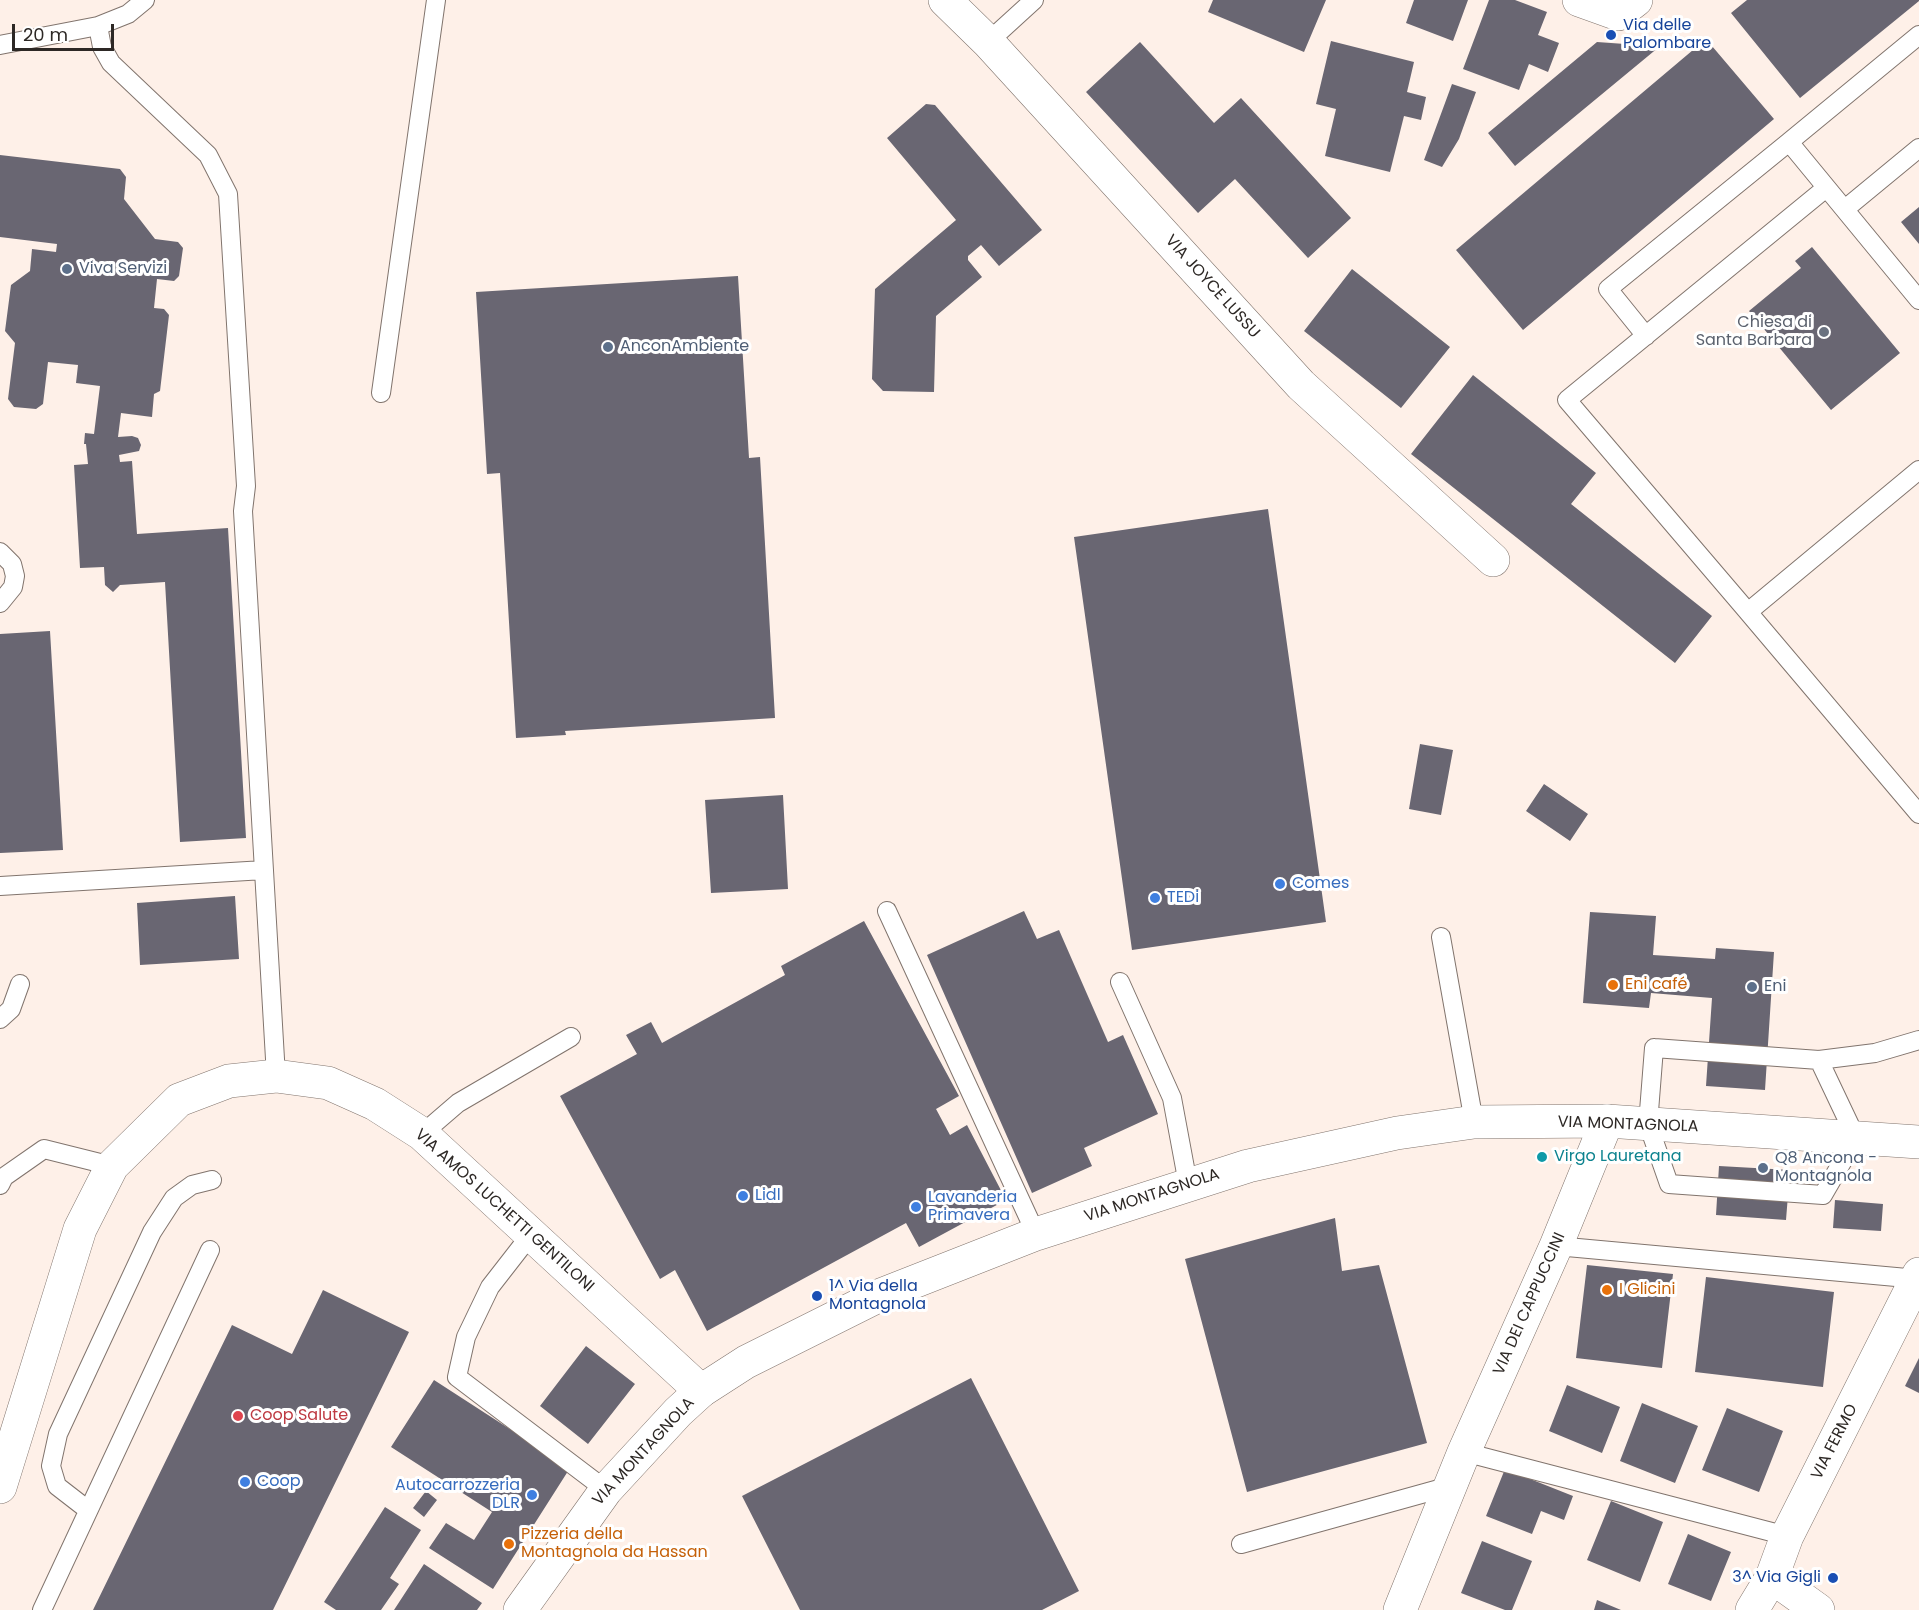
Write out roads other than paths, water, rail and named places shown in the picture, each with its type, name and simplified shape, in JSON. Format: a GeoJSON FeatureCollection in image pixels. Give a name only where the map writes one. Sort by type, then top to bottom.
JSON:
{"type":"FeatureCollection","features":[{"type":"Feature","properties":{"kind":"street","name":"VIA JOYCE LUSSU"},"geometry":{"type":"LineString","coordinates":[[945,0],[988,42],[1301,385],[1493,560]]}},
{"type":"Feature","properties":{"kind":"street"},"geometry":{"type":"LineString","coordinates":[[1579,0],[1618,14],[1636,0]]}},
{"type":"Feature","properties":{"kind":"street","name":"VIA AMOS LUCHETTI GENTILONI"},"geometry":{"type":"LineString","coordinates":[[0,1486],[80,1229],[112,1166],[179,1100],[228,1081],[276,1076],[328,1083],[375,1104],[422,1134],[701,1391]]}},
{"type":"Feature","properties":{"kind":"street","name":"VIA MONTAGNOLA"},"geometry":{"type":"LineString","coordinates":[[520,1610],[606,1490],[678,1412],[701,1391],[746,1362],[878,1296],[1036,1234],[1188,1184],[1302,1152],[1397,1132],[1474,1122],[1607,1121],[1919,1142]]}},
{"type":"Feature","properties":{"kind":"street","name":"VIA DEI CAPPUCCINI"},"geometry":{"type":"LineString","coordinates":[[1409,1607],[1450,1486],[1556,1246],[1607,1121]]}},
{"type":"Feature","properties":{"kind":"street","name":"VIA FERMO"},"geometry":{"type":"LineString","coordinates":[[1752,1610],[1772,1577],[1787,1536],[1918,1276]]}},
{"type":"Feature","properties":{"kind":"street"},"geometry":{"type":"LineString","coordinates":[[1772,1577],[1818,1610]]}},
{"type":"Feature","properties":{"kind":"lane"},"geometry":{"type":"LineString","coordinates":[[0,45],[98,26],[128,14],[145,0]]}},
{"type":"Feature","properties":{"kind":"lane"},"geometry":{"type":"LineString","coordinates":[[381,393],[436,0]]}},
{"type":"Feature","properties":{"kind":"lane"},"geometry":{"type":"LineString","coordinates":[[988,42],[1034,0]]}},
{"type":"Feature","properties":{"kind":"lane"},"geometry":{"type":"LineString","coordinates":[[98,26],[102,47],[111,63],[208,155],[228,194],[246,486],[243,511],[276,1076]]}},
{"type":"Feature","properties":{"kind":"lane"},"geometry":{"type":"LineString","coordinates":[[1646,336],[1608,289],[1919,35]]}},
{"type":"Feature","properties":{"kind":"lane"},"geometry":{"type":"LineString","coordinates":[[1789,142],[1919,300]]}},
{"type":"Feature","properties":{"kind":"lane"},"geometry":{"type":"LineString","coordinates":[[1845,209],[1919,148]]}},
{"type":"Feature","properties":{"kind":"lane"},"geometry":{"type":"LineString","coordinates":[[1826,188],[1567,400],[1919,814]]}},
{"type":"Feature","properties":{"kind":"lane"},"geometry":{"type":"LineString","coordinates":[[1748,612],[1919,470]]}},
{"type":"Feature","properties":{"kind":"lane"},"geometry":{"type":"LineString","coordinates":[[0,552],[12,564],[15,576],[13,587],[0,603]]}},
{"type":"Feature","properties":{"kind":"lane"},"geometry":{"type":"LineString","coordinates":[[0,886],[264,870]]}},
{"type":"Feature","properties":{"kind":"lane"},"geometry":{"type":"LineString","coordinates":[[887,911],[1036,1234]]}},
{"type":"Feature","properties":{"kind":"lane"},"geometry":{"type":"LineString","coordinates":[[1441,937],[1474,1122]]}},
{"type":"Feature","properties":{"kind":"lane"},"geometry":{"type":"LineString","coordinates":[[1120,982],[1172,1098],[1188,1184]]}},
{"type":"Feature","properties":{"kind":"lane"},"geometry":{"type":"LineString","coordinates":[[0,1019],[11,1008],[20,984]]}},
{"type":"Feature","properties":{"kind":"lane"},"geometry":{"type":"LineString","coordinates":[[422,1134],[458,1103],[571,1037]]}},
{"type":"Feature","properties":{"kind":"lane"},"geometry":{"type":"LineString","coordinates":[[1820,1060],[1856,1138],[1823,1195],[1669,1184],[1648,1124],[1654,1048],[1820,1060],[1875,1053],[1919,1040]]}},
{"type":"Feature","properties":{"kind":"lane"},"geometry":{"type":"LineString","coordinates":[[1,1179],[44,1149],[112,1166]]}},
{"type":"Feature","properties":{"kind":"lane"},"geometry":{"type":"LineString","coordinates":[[88,1510],[57,1486],[51,1466],[58,1434],[152,1232],[174,1197],[192,1185],[212,1180]]}},
{"type":"Feature","properties":{"kind":"lane"},"geometry":{"type":"LineString","coordinates":[[532,1233],[490,1287],[466,1337],[458,1377],[606,1490]]}},
{"type":"Feature","properties":{"kind":"lane"},"geometry":{"type":"LineString","coordinates":[[1556,1246],[1918,1276]]}},
{"type":"Feature","properties":{"kind":"lane"},"geometry":{"type":"LineString","coordinates":[[42,1610],[210,1250]]}},
{"type":"Feature","properties":{"kind":"lane"},"geometry":{"type":"LineString","coordinates":[[1464,1452],[1787,1536]]}},
{"type":"Feature","properties":{"kind":"lane"},"geometry":{"type":"LineString","coordinates":[[1240,1544],[1450,1486]]}},
{"type":"Feature","properties":{"kind":"place","name":"Via delle Palombare"},"geometry":{"type":"Point","coordinates":[1611,35]}},
{"type":"Feature","properties":{"kind":"place","name":"Viva Servizi"},"geometry":{"type":"Point","coordinates":[67,269]}},
{"type":"Feature","properties":{"kind":"place","name":"Chiesa di Santa Barbara"},"geometry":{"type":"Point","coordinates":[1824,332]}},
{"type":"Feature","properties":{"kind":"place","name":"AnconAmbiente"},"geometry":{"type":"Point","coordinates":[608,347]}},
{"type":"Feature","properties":{"kind":"place","name":"Comes"},"geometry":{"type":"Point","coordinates":[1280,884]}},
{"type":"Feature","properties":{"kind":"place","name":"TEDi"},"geometry":{"type":"Point","coordinates":[1155,898]}},
{"type":"Feature","properties":{"kind":"place","name":"Eni café"},"geometry":{"type":"Point","coordinates":[1613,985]}},
{"type":"Feature","properties":{"kind":"place","name":"Eni"},"geometry":{"type":"Point","coordinates":[1752,987]}},
{"type":"Feature","properties":{"kind":"place","name":"Virgo Lauretana"},"geometry":{"type":"Point","coordinates":[1542,1157]}},
{"type":"Feature","properties":{"kind":"place","name":"Q8 Ancona - Montagnola"},"geometry":{"type":"Point","coordinates":[1763,1168]}},
{"type":"Feature","properties":{"kind":"place","name":"Lidl"},"geometry":{"type":"Point","coordinates":[743,1196]}},
{"type":"Feature","properties":{"kind":"place","name":"Lavanderia Primavera"},"geometry":{"type":"Point","coordinates":[916,1207]}},
{"type":"Feature","properties":{"kind":"place","name":"I Glicini"},"geometry":{"type":"Point","coordinates":[1607,1290]}},
{"type":"Feature","properties":{"kind":"place","name":"1^ Via della Montagnola"},"geometry":{"type":"Point","coordinates":[817,1296]}},
{"type":"Feature","properties":{"kind":"place","name":"Coop Salute"},"geometry":{"type":"Point","coordinates":[238,1416]}},
{"type":"Feature","properties":{"kind":"place","name":"Coop"},"geometry":{"type":"Point","coordinates":[245,1482]}},
{"type":"Feature","properties":{"kind":"place","name":"Autocarrozzeria DLR"},"geometry":{"type":"Point","coordinates":[532,1495]}},
{"type":"Feature","properties":{"kind":"place","name":"Pizzeria della Montagnola da Hassan"},"geometry":{"type":"Point","coordinates":[509,1544]}},
{"type":"Feature","properties":{"kind":"place","name":"3^ Via Gigli"},"geometry":{"type":"Point","coordinates":[1833,1578]}}]}
